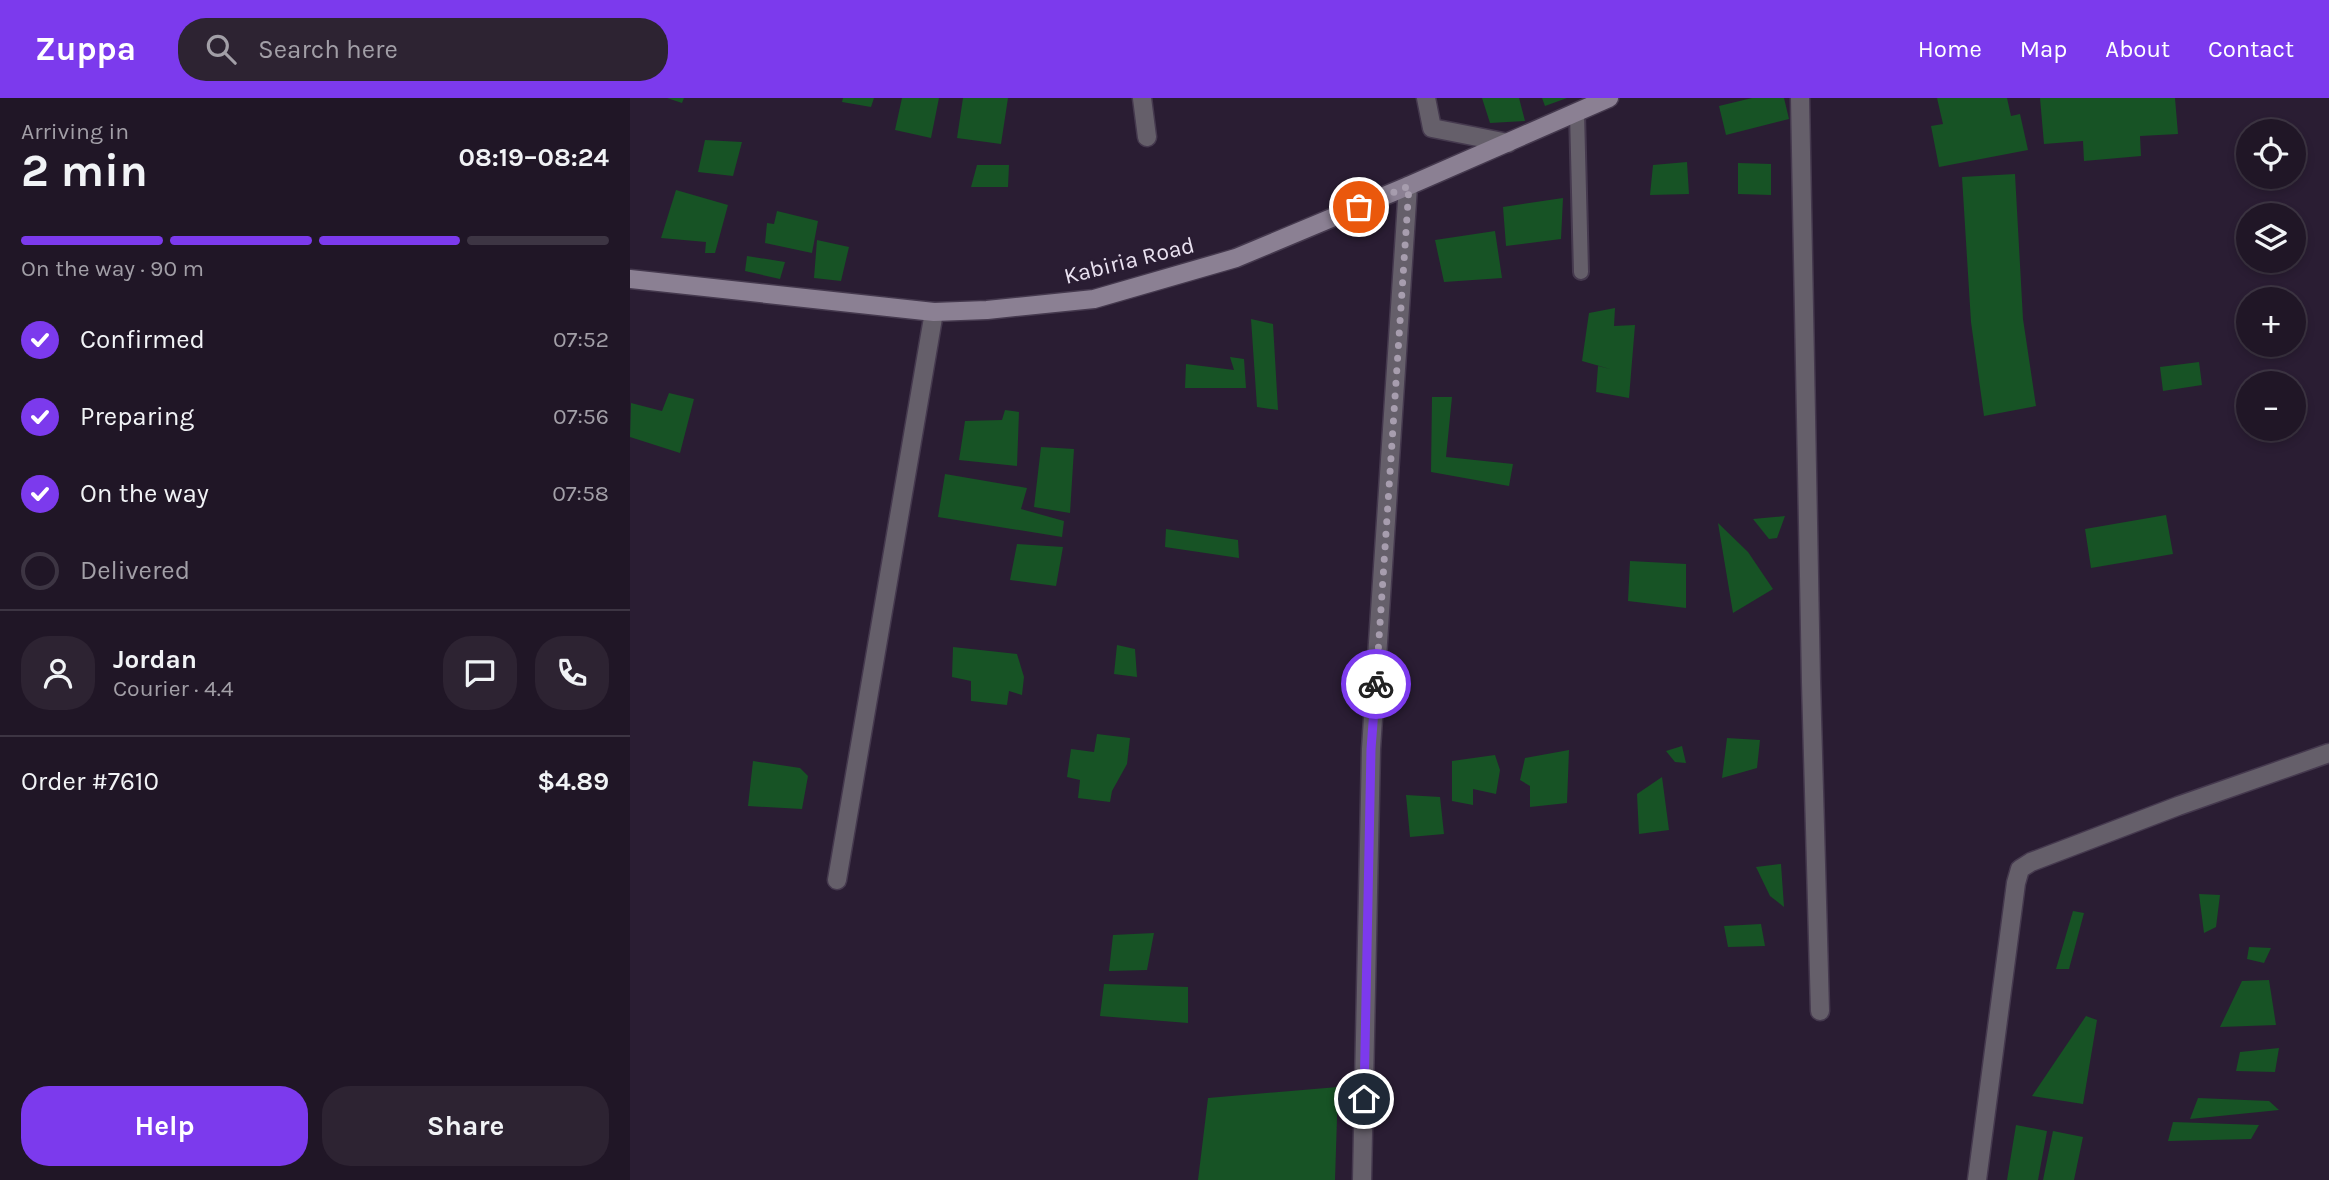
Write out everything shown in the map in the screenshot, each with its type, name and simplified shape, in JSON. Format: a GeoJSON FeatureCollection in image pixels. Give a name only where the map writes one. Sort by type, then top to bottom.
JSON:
{"type":"FeatureCollection","features":[{"type":"Feature","properties":{"kind":"main road","name":"Kabiria Road"},"geometry":{"type":"LineString","coordinates":[[630,279],[934,312],[987,310],[1094,299],[1236,258],[1609,98]]}},
{"type":"Feature","properties":{"kind":"street"},"geometry":{"type":"LineString","coordinates":[[1142,98],[1147,137]]}},
{"type":"Feature","properties":{"kind":"street"},"geometry":{"type":"LineString","coordinates":[[1426,98],[1432,128],[1508,143]]}},
{"type":"Feature","properties":{"kind":"street"},"geometry":{"type":"LineString","coordinates":[[1800,98],[1820,1011]]}},
{"type":"Feature","properties":{"kind":"street"},"geometry":{"type":"LineString","coordinates":[[1362,1180],[1371,749],[1409,186]]}},
{"type":"Feature","properties":{"kind":"street"},"geometry":{"type":"LineString","coordinates":[[837,880],[934,312]]}},
{"type":"Feature","properties":{"kind":"street"},"geometry":{"type":"LineString","coordinates":[[1977,1180],[2020,869],[2031,862],[2165,810],[2329,753]]}},
{"type":"Feature","properties":{"kind":"lane"},"geometry":{"type":"LineString","coordinates":[[1577,113],[1581,272]]}},
{"type":"Feature","properties":{"kind":"building"},"geometry":{"type":"Polygon","coordinates":[[[667,98],[684,98],[682,103],[667,98]]]}},
{"type":"Feature","properties":{"kind":"building"},"geometry":{"type":"Polygon","coordinates":[[[843,98],[874,98],[871,107],[842,102],[843,98]]]}},
{"type":"Feature","properties":{"kind":"building"},"geometry":{"type":"Polygon","coordinates":[[[902,98],[939,98],[931,138],[895,130],[902,98]]]}},
{"type":"Feature","properties":{"kind":"building"},"geometry":{"type":"Polygon","coordinates":[[[963,98],[1008,98],[1001,144],[957,138],[963,98]]]}},
{"type":"Feature","properties":{"kind":"building"},"geometry":{"type":"Polygon","coordinates":[[[1482,98],[1519,98],[1525,121],[1490,123],[1482,98]]]}},
{"type":"Feature","properties":{"kind":"building"},"geometry":{"type":"Polygon","coordinates":[[[1542,98],[1567,98],[1545,106],[1542,98]]]}},
{"type":"Feature","properties":{"kind":"building"},"geometry":{"type":"Polygon","coordinates":[[[1752,98],[1784,98],[1789,119],[1726,135],[1719,106],[1752,98]]]}},
{"type":"Feature","properties":{"kind":"building"},"geometry":{"type":"Polygon","coordinates":[[[1937,98],[2007,98],[2011,116],[2020,114],[2028,150],[1939,167],[1931,126],[1943,124],[1937,98]]]}},
{"type":"Feature","properties":{"kind":"building"},"geometry":{"type":"Polygon","coordinates":[[[2040,98],[2175,98],[2178,134],[2140,136],[2141,156],[2084,161],[2083,141],[2044,144],[2040,98]]]}},
{"type":"Feature","properties":{"kind":"building"},"geometry":{"type":"Polygon","coordinates":[[[705,140],[742,142],[733,176],[698,172],[705,140]]]}},
{"type":"Feature","properties":{"kind":"building"},"geometry":{"type":"Polygon","coordinates":[[[1687,162],[1689,194],[1650,195],[1653,165],[1687,162]]]}},
{"type":"Feature","properties":{"kind":"building"},"geometry":{"type":"Polygon","coordinates":[[[1738,163],[1771,164],[1771,195],[1738,194],[1738,163]]]}},
{"type":"Feature","properties":{"kind":"building"},"geometry":{"type":"Polygon","coordinates":[[[977,165],[1009,165],[1008,187],[971,187],[977,165]]]}},
{"type":"Feature","properties":{"kind":"building"},"geometry":{"type":"Polygon","coordinates":[[[2015,174],[2023,319],[2036,406],[1984,416],[1971,322],[1962,177],[2015,174]]]}},
{"type":"Feature","properties":{"kind":"building"},"geometry":{"type":"Polygon","coordinates":[[[676,190],[728,205],[715,253],[705,253],[706,242],[661,238],[676,190]]]}},
{"type":"Feature","properties":{"kind":"building"},"geometry":{"type":"Polygon","coordinates":[[[1563,198],[1561,239],[1506,246],[1503,207],[1563,198]]]}},
{"type":"Feature","properties":{"kind":"building"},"geometry":{"type":"Polygon","coordinates":[[[777,211],[818,221],[812,253],[765,243],[767,223],[774,224],[777,211]]]}},
{"type":"Feature","properties":{"kind":"building"},"geometry":{"type":"Polygon","coordinates":[[[1495,231],[1502,278],[1444,282],[1435,240],[1495,231]]]}},
{"type":"Feature","properties":{"kind":"building"},"geometry":{"type":"Polygon","coordinates":[[[817,240],[849,247],[841,281],[814,278],[817,240]]]}},
{"type":"Feature","properties":{"kind":"building"},"geometry":{"type":"Polygon","coordinates":[[[747,256],[785,262],[780,279],[745,271],[747,256]]]}},
{"type":"Feature","properties":{"kind":"building"},"geometry":{"type":"Polygon","coordinates":[[[1615,308],[1614,326],[1635,325],[1629,398],[1596,392],[1598,366],[1610,369],[1582,361],[1589,313],[1615,308]]]}},
{"type":"Feature","properties":{"kind":"building"},"geometry":{"type":"Polygon","coordinates":[[[1251,319],[1273,324],[1278,410],[1257,407],[1251,319]]]}},
{"type":"Feature","properties":{"kind":"building"},"geometry":{"type":"Polygon","coordinates":[[[1230,357],[1244,359],[1246,388],[1185,388],[1186,364],[1234,370],[1230,357]]]}},
{"type":"Feature","properties":{"kind":"building"},"geometry":{"type":"Polygon","coordinates":[[[2199,362],[2202,385],[2163,391],[2160,367],[2199,362]]]}},
{"type":"Feature","properties":{"kind":"building"},"geometry":{"type":"Polygon","coordinates":[[[669,393],[694,399],[680,453],[630,437],[631,403],[662,411],[669,393]]]}},
{"type":"Feature","properties":{"kind":"building"},"geometry":{"type":"Polygon","coordinates":[[[1432,397],[1452,397],[1446,457],[1513,464],[1509,486],[1431,472],[1432,397]]]}},
{"type":"Feature","properties":{"kind":"building"},"geometry":{"type":"Polygon","coordinates":[[[1005,410],[1019,412],[1017,466],[959,460],[965,421],[1002,420],[1005,410]]]}},
{"type":"Feature","properties":{"kind":"building"},"geometry":{"type":"Polygon","coordinates":[[[1041,447],[1074,449],[1070,513],[1034,507],[1041,447]]]}},
{"type":"Feature","properties":{"kind":"building"},"geometry":{"type":"Polygon","coordinates":[[[945,474],[1027,488],[1021,509],[1064,521],[1062,537],[938,517],[945,474]]]}},
{"type":"Feature","properties":{"kind":"building"},"geometry":{"type":"Polygon","coordinates":[[[2166,515],[2173,554],[2091,568],[2085,529],[2166,515]]]}},
{"type":"Feature","properties":{"kind":"building"},"geometry":{"type":"Polygon","coordinates":[[[1785,516],[1777,538],[1769,539],[1753,519],[1785,516]]]}},
{"type":"Feature","properties":{"kind":"building"},"geometry":{"type":"Polygon","coordinates":[[[1718,523],[1748,552],[1773,589],[1733,613],[1718,523]]]}},
{"type":"Feature","properties":{"kind":"building"},"geometry":{"type":"Polygon","coordinates":[[[1166,529],[1238,540],[1239,558],[1165,547],[1166,529]]]}},
{"type":"Feature","properties":{"kind":"building"},"geometry":{"type":"Polygon","coordinates":[[[1017,544],[1063,547],[1056,586],[1010,580],[1017,544]]]}},
{"type":"Feature","properties":{"kind":"building"},"geometry":{"type":"Polygon","coordinates":[[[1630,561],[1686,564],[1686,608],[1628,601],[1630,561]]]}},
{"type":"Feature","properties":{"kind":"building"},"geometry":{"type":"Polygon","coordinates":[[[1117,645],[1135,649],[1137,677],[1114,674],[1117,645]]]}},
{"type":"Feature","properties":{"kind":"building"},"geometry":{"type":"Polygon","coordinates":[[[953,647],[1017,654],[1024,677],[1022,695],[1009,691],[1007,705],[971,701],[971,681],[952,677],[953,647]]]}},
{"type":"Feature","properties":{"kind":"building"},"geometry":{"type":"Polygon","coordinates":[[[1097,734],[1130,738],[1127,764],[1112,791],[1110,802],[1078,798],[1080,780],[1067,777],[1071,749],[1094,752],[1097,734]]]}},
{"type":"Feature","properties":{"kind":"building"},"geometry":{"type":"Polygon","coordinates":[[[1727,738],[1760,740],[1757,768],[1722,778],[1727,738]]]}},
{"type":"Feature","properties":{"kind":"building"},"geometry":{"type":"Polygon","coordinates":[[[1682,746],[1686,763],[1675,762],[1666,751],[1682,746]]]}},
{"type":"Feature","properties":{"kind":"building"},"geometry":{"type":"Polygon","coordinates":[[[1569,750],[1567,803],[1530,807],[1530,786],[1520,780],[1525,758],[1569,750]]]}},
{"type":"Feature","properties":{"kind":"building"},"geometry":{"type":"Polygon","coordinates":[[[1495,755],[1500,770],[1496,794],[1473,789],[1473,805],[1452,801],[1452,761],[1495,755]]]}},
{"type":"Feature","properties":{"kind":"building"},"geometry":{"type":"Polygon","coordinates":[[[753,761],[800,768],[808,776],[802,809],[748,806],[753,761]]]}},
{"type":"Feature","properties":{"kind":"building"},"geometry":{"type":"Polygon","coordinates":[[[1662,777],[1669,830],[1639,834],[1637,794],[1662,777]]]}},
{"type":"Feature","properties":{"kind":"building"},"geometry":{"type":"Polygon","coordinates":[[[1406,795],[1440,797],[1444,834],[1410,837],[1406,795]]]}},
{"type":"Feature","properties":{"kind":"building"},"geometry":{"type":"Polygon","coordinates":[[[1781,864],[1784,907],[1770,896],[1756,867],[1781,864]]]}},
{"type":"Feature","properties":{"kind":"building"},"geometry":{"type":"Polygon","coordinates":[[[2199,894],[2220,895],[2216,927],[2204,933],[2199,894]]]}},
{"type":"Feature","properties":{"kind":"building"},"geometry":{"type":"Polygon","coordinates":[[[2073,911],[2084,913],[2069,969],[2056,969],[2073,911]]]}},
{"type":"Feature","properties":{"kind":"building"},"geometry":{"type":"Polygon","coordinates":[[[1761,924],[1765,946],[1728,947],[1724,926],[1761,924]]]}},
{"type":"Feature","properties":{"kind":"building"},"geometry":{"type":"Polygon","coordinates":[[[1154,933],[1147,970],[1109,971],[1113,935],[1154,933]]]}},
{"type":"Feature","properties":{"kind":"building"},"geometry":{"type":"Polygon","coordinates":[[[2249,947],[2271,948],[2264,963],[2247,959],[2249,947]]]}},
{"type":"Feature","properties":{"kind":"building"},"geometry":{"type":"Polygon","coordinates":[[[2269,980],[2276,1025],[2220,1027],[2242,981],[2269,980]]]}},
{"type":"Feature","properties":{"kind":"building"},"geometry":{"type":"Polygon","coordinates":[[[1104,984],[1188,987],[1188,1023],[1100,1016],[1104,984]]]}},
{"type":"Feature","properties":{"kind":"building"},"geometry":{"type":"Polygon","coordinates":[[[2086,1016],[2097,1020],[2083,1104],[2032,1096],[2086,1016]]]}},
{"type":"Feature","properties":{"kind":"building"},"geometry":{"type":"Polygon","coordinates":[[[2279,1048],[2275,1072],[2236,1071],[2240,1052],[2279,1048]]]}},
{"type":"Feature","properties":{"kind":"building"},"geometry":{"type":"Polygon","coordinates":[[[1338,1087],[1335,1180],[1198,1180],[1208,1098],[1338,1087]]]}},
{"type":"Feature","properties":{"kind":"building"},"geometry":{"type":"Polygon","coordinates":[[[2198,1098],[2269,1101],[2279,1110],[2190,1119],[2198,1098]]]}},
{"type":"Feature","properties":{"kind":"building"},"geometry":{"type":"Polygon","coordinates":[[[2173,1122],[2259,1125],[2251,1139],[2168,1141],[2173,1122]]]}},
{"type":"Feature","properties":{"kind":"building"},"geometry":{"type":"Polygon","coordinates":[[[2016,1125],[2047,1131],[2038,1180],[2007,1180],[2016,1125]]]}},
{"type":"Feature","properties":{"kind":"building"},"geometry":{"type":"Polygon","coordinates":[[[2053,1131],[2083,1137],[2074,1180],[2043,1180],[2053,1131]]]}},
{"type":"Feature","properties":{"kind":"way so far"},"geometry":{"type":"LineString","coordinates":[[1359,207],[1409,186],[1376,684]]}},
{"type":"Feature","properties":{"kind":"route"},"geometry":{"type":"LineString","coordinates":[[1364,1099],[1371,749],[1376,684]]}}]}
